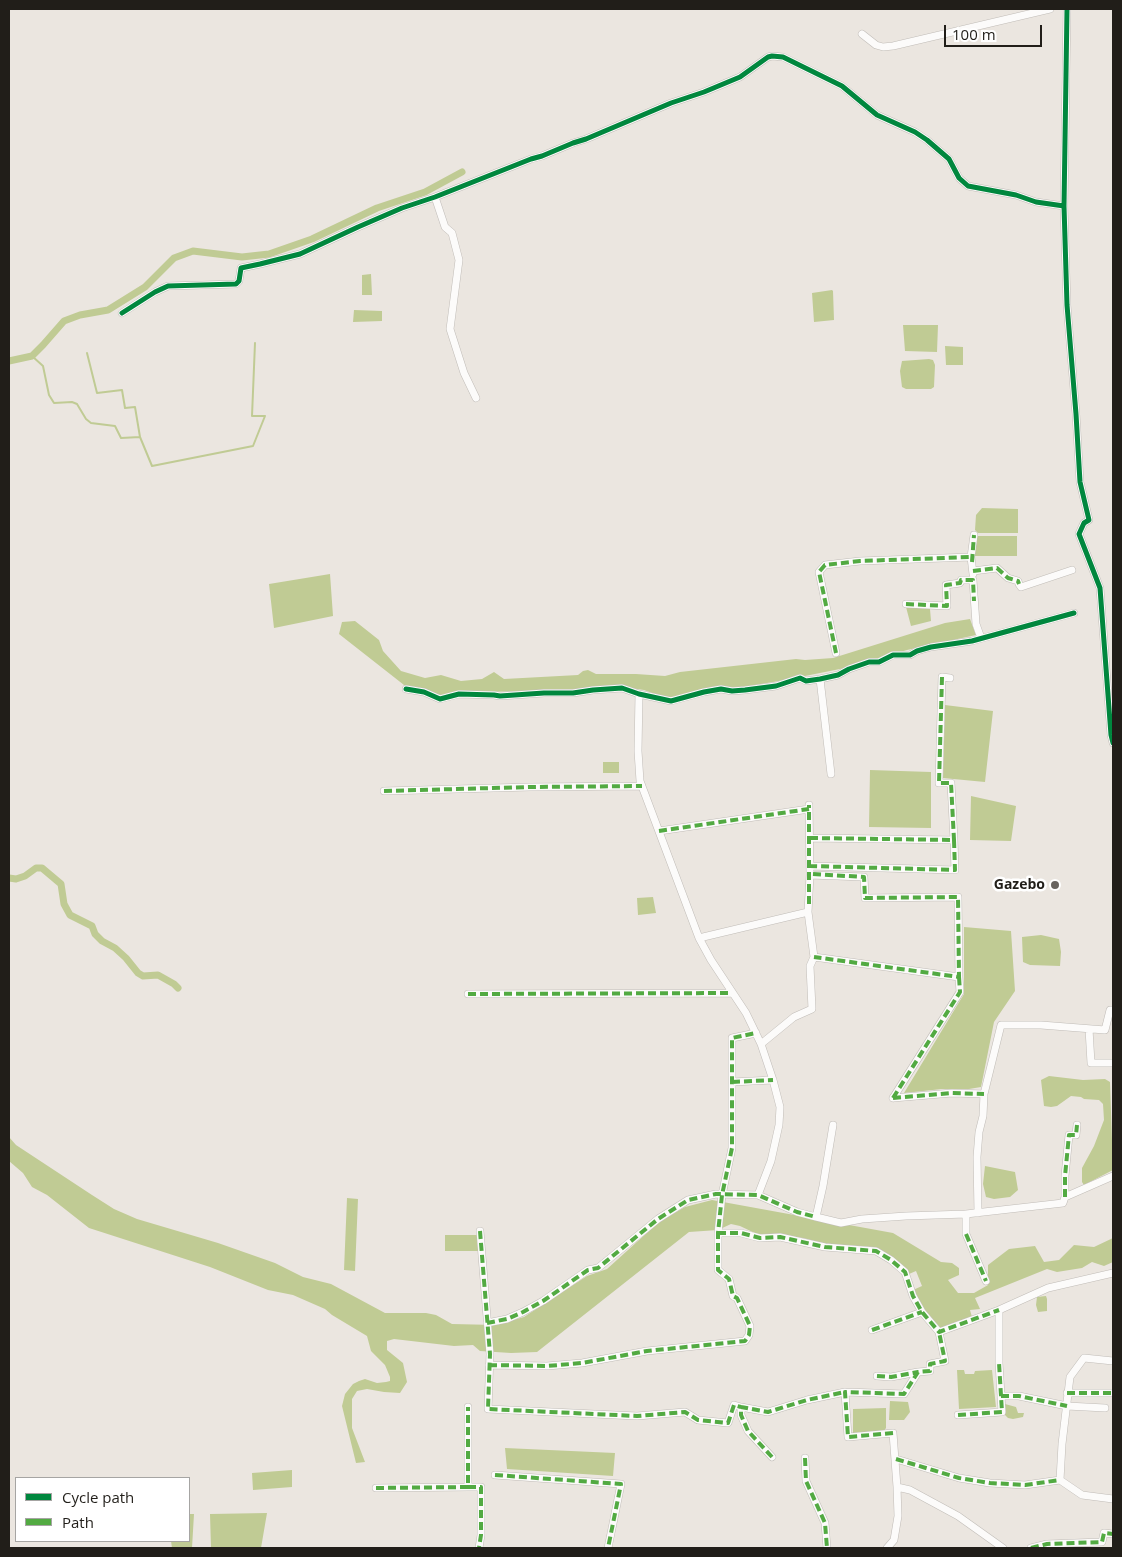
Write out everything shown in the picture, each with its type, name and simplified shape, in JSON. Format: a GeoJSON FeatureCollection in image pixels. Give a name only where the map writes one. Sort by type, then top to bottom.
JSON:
{"type":"FeatureCollection","features":[{"type":"Feature","properties":{"kind":"street"},"geometry":{"type":"LineString","coordinates":[[862,34],[876,45],[883,47],[893,46],[1050,9]]}},
{"type":"Feature","properties":{"kind":"street"},"geometry":{"type":"LineString","coordinates":[[1067,9],[1064,206],[1067,305],[1080,482],[1089,520],[1084,523],[1079,534],[1100,588],[1113,743]]}},
{"type":"Feature","properties":{"kind":"street"},"geometry":{"type":"LineString","coordinates":[[122,313],[154,292],[168,286],[236,284],[239,281],[241,268],[300,254],[402,208],[561,149],[670,103],[704,92],[740,77],[768,57],[776,56],[790,60],[842,86],[876,114],[928,140],[949,159],[959,178],[968,186],[1016,195],[1036,202],[1064,206]]}},
{"type":"Feature","properties":{"kind":"street"},"geometry":{"type":"LineString","coordinates":[[435,196],[445,227],[452,233],[459,260],[450,329],[464,373],[476,398]]}},
{"type":"Feature","properties":{"kind":"street"},"geometry":{"type":"LineString","coordinates":[[974,535],[971,557],[976,624],[981,638]]}},
{"type":"Feature","properties":{"kind":"street"},"geometry":{"type":"LineString","coordinates":[[836,653],[819,572],[826,565],[860,561],[971,557]]}},
{"type":"Feature","properties":{"kind":"street"},"geometry":{"type":"LineString","coordinates":[[973,570],[997,568],[1008,578],[1018,581],[1021,587],[1072,570]]}},
{"type":"Feature","properties":{"kind":"street"},"geometry":{"type":"LineString","coordinates":[[906,604],[948,606],[946,585],[960,583],[961,580],[973,580]]}},
{"type":"Feature","properties":{"kind":"street"},"geometry":{"type":"LineString","coordinates":[[406,689],[424,692],[440,699],[459,694],[500,696],[573,693],[622,688],[671,701],[721,689],[745,690],[776,686],[800,678],[806,681],[820,679],[838,675],[869,662],[879,662],[893,655],[910,656],[918,651],[972,641],[1074,613]]}},
{"type":"Feature","properties":{"kind":"street"},"geometry":{"type":"LineString","coordinates":[[810,866],[955,870],[951,783],[939,783],[942,677],[950,678]]}},
{"type":"Feature","properties":{"kind":"street"},"geometry":{"type":"LineString","coordinates":[[820,679],[831,774]]}},
{"type":"Feature","properties":{"kind":"street"},"geometry":{"type":"LineString","coordinates":[[639,694],[638,751],[640,781],[699,938],[711,960],[746,1013],[761,1044],[780,1107],[779,1126],[771,1161],[758,1195]]}},
{"type":"Feature","properties":{"kind":"street"},"geometry":{"type":"LineString","coordinates":[[384,791],[642,786]]}},
{"type":"Feature","properties":{"kind":"street"},"geometry":{"type":"LineString","coordinates":[[659,831],[809,807],[810,875],[808,912],[814,956],[810,966],[812,1009],[794,1017],[761,1044]]}},
{"type":"Feature","properties":{"kind":"street"},"geometry":{"type":"LineString","coordinates":[[810,838],[954,840]]}},
{"type":"Feature","properties":{"kind":"street"},"geometry":{"type":"LineString","coordinates":[[810,875],[864,877],[866,898],[958,897],[960,992],[893,1098],[952,1093],[984,1094]]}},
{"type":"Feature","properties":{"kind":"street"},"geometry":{"type":"LineString","coordinates":[[699,938],[808,912]]}},
{"type":"Feature","properties":{"kind":"street"},"geometry":{"type":"LineString","coordinates":[[814,956],[959,977]]}},
{"type":"Feature","properties":{"kind":"street"},"geometry":{"type":"LineString","coordinates":[[468,994],[732,993]]}},
{"type":"Feature","properties":{"kind":"street"},"geometry":{"type":"LineString","coordinates":[[978,1213],[979,1132],[983,1116],[984,1094],[1001,1025],[1105,1030],[1110,1010],[1113,1010]]}},
{"type":"Feature","properties":{"kind":"street"},"geometry":{"type":"LineString","coordinates":[[1089,1029],[1091,1063],[1113,1063]]}},
{"type":"Feature","properties":{"kind":"street"},"geometry":{"type":"LineString","coordinates":[[489,1365],[547,1366],[647,1351],[745,1341],[749,1335],[750,1326],[737,1298],[733,1296],[729,1279],[718,1270],[718,1232],[722,1197],[732,1148],[732,1038],[756,1034]]}},
{"type":"Feature","properties":{"kind":"street"},"geometry":{"type":"LineString","coordinates":[[732,1082],[773,1080]]}},
{"type":"Feature","properties":{"kind":"street"},"geometry":{"type":"LineString","coordinates":[[816,1217],[824,1186],[833,1125]]}},
{"type":"Feature","properties":{"kind":"street"},"geometry":{"type":"LineString","coordinates":[[487,1324],[507,1319],[543,1301],[588,1270],[598,1268],[658,1219],[688,1200],[704,1196],[758,1195],[797,1212],[841,1223],[906,1216],[978,1213],[1064,1203],[1064,1176],[1069,1135],[1076,1135],[1077,1125]]}},
{"type":"Feature","properties":{"kind":"street"},"geometry":{"type":"LineString","coordinates":[[1065,1197],[1113,1176]]}},
{"type":"Feature","properties":{"kind":"street"},"geometry":{"type":"LineString","coordinates":[[966,1214],[966,1234],[986,1282]]}},
{"type":"Feature","properties":{"kind":"street"},"geometry":{"type":"LineString","coordinates":[[480,1231],[490,1354],[488,1409],[637,1416],[685,1412],[698,1420],[728,1423],[734,1405],[768,1412],[807,1400],[845,1392],[904,1394],[918,1372]]}},
{"type":"Feature","properties":{"kind":"street"},"geometry":{"type":"LineString","coordinates":[[718,1232],[741,1233],[760,1238],[780,1237],[825,1247],[876,1251],[891,1260],[905,1272],[922,1312],[939,1332],[946,1361],[930,1364],[930,1371],[877,1376]]}},
{"type":"Feature","properties":{"kind":"street"},"geometry":{"type":"LineString","coordinates":[[939,1332],[999,1310],[1048,1288],[1113,1273]]}},
{"type":"Feature","properties":{"kind":"street"},"geometry":{"type":"LineString","coordinates":[[958,1414],[1002,1412],[999,1363],[999,1310]]}},
{"type":"Feature","properties":{"kind":"street"},"geometry":{"type":"LineString","coordinates":[[872,1330],[922,1312]]}},
{"type":"Feature","properties":{"kind":"street"},"geometry":{"type":"LineString","coordinates":[[1060,1480],[1070,1377],[1084,1358],[1113,1361]]}},
{"type":"Feature","properties":{"kind":"street"},"geometry":{"type":"LineString","coordinates":[[845,1392],[848,1437],[893,1433],[898,1487],[898,1516],[894,1540],[887,1548]]}},
{"type":"Feature","properties":{"kind":"street"},"geometry":{"type":"LineString","coordinates":[[1067,1393],[1113,1393]]}},
{"type":"Feature","properties":{"kind":"street"},"geometry":{"type":"LineString","coordinates":[[1001,1396],[1026,1398],[1067,1406],[1105,1408]]}},
{"type":"Feature","properties":{"kind":"street"},"geometry":{"type":"LineString","coordinates":[[468,1407],[468,1487]]}},
{"type":"Feature","properties":{"kind":"street"},"geometry":{"type":"LineString","coordinates":[[741,1407],[741,1415],[748,1430],[772,1458]]}},
{"type":"Feature","properties":{"kind":"street"},"geometry":{"type":"LineString","coordinates":[[806,1458],[806,1481],[825,1523],[827,1548]]}},
{"type":"Feature","properties":{"kind":"street"},"geometry":{"type":"LineString","coordinates":[[896,1459],[959,1478],[990,1483],[1025,1485],[1060,1480],[1082,1495],[1113,1498]]}},
{"type":"Feature","properties":{"kind":"street"},"geometry":{"type":"LineString","coordinates":[[495,1475],[621,1484],[608,1548]]}},
{"type":"Feature","properties":{"kind":"street"},"geometry":{"type":"LineString","coordinates":[[898,1487],[910,1490],[958,1516],[1003,1548]]}},
{"type":"Feature","properties":{"kind":"street"},"geometry":{"type":"LineString","coordinates":[[376,1488],[481,1488],[480,1548]]}},
{"type":"Feature","properties":{"kind":"street"},"geometry":{"type":"LineString","coordinates":[[1031,1548],[1047,1544],[1102,1542],[1104,1533],[1113,1534]]}},
{"type":"Feature","properties":{"kind":"shaded area"},"geometry":{"type":"Polygon","coordinates":[[[371,274],[372,295],[362,295],[362,275],[371,274]]]}},
{"type":"Feature","properties":{"kind":"shaded area"},"geometry":{"type":"Polygon","coordinates":[[[832,290],[834,320],[814,322],[812,293],[832,290]]]}},
{"type":"Feature","properties":{"kind":"shaded area"},"geometry":{"type":"Polygon","coordinates":[[[354,310],[382,311],[382,321],[353,322],[354,310]]]}},
{"type":"Feature","properties":{"kind":"shaded area"},"geometry":{"type":"Polygon","coordinates":[[[903,325],[938,325],[937,352],[905,351],[903,325]]]}},
{"type":"Feature","properties":{"kind":"shaded area"},"geometry":{"type":"Polygon","coordinates":[[[945,346],[963,347],[963,365],[946,365],[945,346]]]}},
{"type":"Feature","properties":{"kind":"shaded area"},"geometry":{"type":"Polygon","coordinates":[[[933,360],[935,365],[934,387],[931,389],[906,389],[902,387],[900,371],[902,361],[933,360]]]}},
{"type":"Feature","properties":{"kind":"shaded area"},"geometry":{"type":"Polygon","coordinates":[[[982,508],[1018,509],[1018,533],[978,533],[975,530],[976,515],[982,508]]]}},
{"type":"Feature","properties":{"kind":"shaded area"},"geometry":{"type":"Polygon","coordinates":[[[975,536],[1017,536],[1017,556],[973,556],[975,536]]]}},
{"type":"Feature","properties":{"kind":"shaded area"},"geometry":{"type":"Polygon","coordinates":[[[330,574],[333,616],[274,628],[269,584],[330,574]]]}},
{"type":"Feature","properties":{"kind":"shaded area"},"geometry":{"type":"Polygon","coordinates":[[[906,607],[930,609],[931,621],[911,626],[906,607]]]}},
{"type":"Feature","properties":{"kind":"shaded area"},"geometry":{"type":"Polygon","coordinates":[[[970,619],[976,635],[907,650],[845,668],[743,687],[705,688],[681,697],[663,697],[644,690],[616,686],[553,691],[461,692],[440,696],[422,688],[404,685],[339,634],[342,622],[355,621],[379,640],[383,651],[401,671],[425,678],[441,675],[461,681],[482,679],[494,672],[504,679],[578,675],[588,670],[596,674],[665,676],[680,672],[796,659],[833,658],[945,623],[970,619]]]}},
{"type":"Feature","properties":{"kind":"shaded area"},"geometry":{"type":"Polygon","coordinates":[[[945,705],[993,711],[985,782],[943,778],[945,705]]]}},
{"type":"Feature","properties":{"kind":"shaded area"},"geometry":{"type":"Polygon","coordinates":[[[603,762],[619,762],[619,773],[603,773],[603,762]]]}},
{"type":"Feature","properties":{"kind":"shaded area"},"geometry":{"type":"Polygon","coordinates":[[[870,770],[931,772],[931,828],[869,827],[870,770]]]}},
{"type":"Feature","properties":{"kind":"shaded area"},"geometry":{"type":"Polygon","coordinates":[[[971,796],[1016,806],[1011,841],[970,840],[971,796]]]}},
{"type":"Feature","properties":{"kind":"shaded area"},"geometry":{"type":"Polygon","coordinates":[[[653,897],[656,913],[638,915],[637,898],[653,897]]]}},
{"type":"Feature","properties":{"kind":"shaded area"},"geometry":{"type":"Polygon","coordinates":[[[964,927],[1011,931],[1015,991],[994,1022],[981,1087],[904,1093],[964,994],[964,927]]]}},
{"type":"Feature","properties":{"kind":"shaded area"},"geometry":{"type":"Polygon","coordinates":[[[1041,935],[1059,939],[1061,952],[1060,966],[1030,965],[1023,962],[1022,937],[1041,935]]]}},
{"type":"Feature","properties":{"kind":"shaded area"},"geometry":{"type":"Polygon","coordinates":[[[1049,1076],[1083,1080],[1105,1079],[1110,1082],[1113,1170],[1084,1185],[1082,1182],[1082,1168],[1094,1146],[1104,1120],[1103,1104],[1099,1100],[1071,1096],[1057,1106],[1044,1106],[1041,1080],[1049,1076]]]}},
{"type":"Feature","properties":{"kind":"shaded area"},"geometry":{"type":"Polygon","coordinates":[[[9,1137],[16,1145],[92,1195],[114,1209],[137,1219],[218,1243],[275,1263],[303,1277],[331,1284],[385,1313],[426,1313],[436,1315],[452,1324],[496,1325],[524,1317],[587,1276],[607,1269],[659,1222],[685,1207],[712,1200],[893,1233],[941,1262],[952,1263],[959,1268],[959,1275],[948,1280],[958,1293],[974,1293],[988,1285],[988,1265],[1009,1249],[1035,1246],[1044,1262],[1059,1260],[1074,1245],[1094,1247],[1113,1238],[1113,1262],[1104,1266],[1092,1262],[1082,1268],[1057,1272],[1047,1269],[975,1298],[980,1309],[970,1310],[972,1317],[939,1329],[925,1311],[913,1290],[922,1286],[916,1271],[909,1274],[898,1261],[873,1247],[827,1244],[803,1238],[767,1234],[759,1235],[731,1224],[718,1230],[689,1232],[537,1352],[480,1351],[473,1345],[454,1346],[394,1339],[387,1341],[387,1350],[403,1363],[407,1382],[400,1393],[367,1389],[357,1391],[352,1399],[352,1428],[365,1462],[356,1463],[342,1406],[345,1394],[353,1384],[365,1379],[377,1383],[390,1381],[385,1365],[371,1351],[367,1336],[325,1309],[293,1295],[268,1290],[210,1267],[89,1228],[47,1195],[32,1187],[23,1173],[9,1161],[9,1137]]]}},
{"type":"Feature","properties":{"kind":"shaded area"},"geometry":{"type":"Polygon","coordinates":[[[985,1166],[1015,1172],[1018,1190],[1010,1197],[994,1199],[986,1197],[983,1184],[985,1166]]]}},
{"type":"Feature","properties":{"kind":"shaded area"},"geometry":{"type":"Polygon","coordinates":[[[347,1198],[358,1199],[355,1271],[344,1270],[347,1198]]]}},
{"type":"Feature","properties":{"kind":"shaded area"},"geometry":{"type":"Polygon","coordinates":[[[445,1235],[479,1235],[479,1251],[445,1251],[445,1235]]]}},
{"type":"Feature","properties":{"kind":"shaded area"},"geometry":{"type":"Polygon","coordinates":[[[1046,1296],[1047,1311],[1038,1312],[1036,1305],[1037,1297],[1046,1296]]]}},
{"type":"Feature","properties":{"kind":"shaded area"},"geometry":{"type":"Polygon","coordinates":[[[957,1370],[964,1370],[965,1374],[974,1374],[975,1371],[992,1370],[996,1407],[959,1409],[957,1370]]]}},
{"type":"Feature","properties":{"kind":"shaded area"},"geometry":{"type":"Polygon","coordinates":[[[890,1401],[908,1402],[910,1412],[904,1420],[889,1420],[890,1401]]]}},
{"type":"Feature","properties":{"kind":"shaded area"},"geometry":{"type":"Polygon","coordinates":[[[1005,1404],[1016,1407],[1018,1413],[1024,1413],[1023,1417],[1008,1418],[1005,1415],[1005,1404]]]}},
{"type":"Feature","properties":{"kind":"shaded area"},"geometry":{"type":"Polygon","coordinates":[[[886,1408],[886,1428],[884,1431],[853,1435],[853,1409],[886,1408]]]}},
{"type":"Feature","properties":{"kind":"shaded area"},"geometry":{"type":"Polygon","coordinates":[[[505,1448],[615,1453],[613,1476],[507,1469],[505,1448]]]}},
{"type":"Feature","properties":{"kind":"shaded area"},"geometry":{"type":"Polygon","coordinates":[[[292,1470],[292,1487],[253,1490],[252,1473],[292,1470]]]}},
{"type":"Feature","properties":{"kind":"shaded area"},"geometry":{"type":"Polygon","coordinates":[[[267,1513],[261,1548],[211,1548],[210,1514],[267,1513]]]}},
{"type":"Feature","properties":{"kind":"shaded area"},"geometry":{"type":"Polygon","coordinates":[[[190,1514],[194,1514],[192,1548],[172,1548],[171,1542],[190,1542],[190,1514]]]}},
{"type":"Feature","properties":{"kind":"waterway"},"geometry":{"type":"LineString","coordinates":[[9,361],[32,356],[64,321],[80,315],[108,310],[145,287],[174,258],[193,251],[242,257],[269,254],[312,239],[377,208],[425,192],[462,172]]}},
{"type":"Feature","properties":{"kind":"waterway"},"geometry":{"type":"LineString","coordinates":[[140,437],[152,466],[253,446],[265,416],[252,416],[255,343]]}},
{"type":"Feature","properties":{"kind":"waterway"},"geometry":{"type":"LineString","coordinates":[[32,356],[43,366],[49,395],[54,403],[72,402],[77,404],[86,419],[91,423],[115,426],[121,438],[140,437],[135,407],[125,408],[122,390],[97,393],[87,353]]}},
{"type":"Feature","properties":{"kind":"waterway"},"geometry":{"type":"LineString","coordinates":[[9,878],[16,879],[25,876],[36,868],[42,868],[61,884],[64,904],[70,915],[92,926],[95,934],[102,941],[115,948],[138,973],[143,976],[158,975],[178,988]]}},
{"type":"Feature","properties":{"kind":"marked path"},"geometry":{"type":"LineString","coordinates":[[972,562],[974,535]]}},
{"type":"Feature","properties":{"kind":"marked path"},"geometry":{"type":"LineString","coordinates":[[836,653],[819,572],[825,565],[860,561],[971,557]]}},
{"type":"Feature","properties":{"kind":"marked path"},"geometry":{"type":"LineString","coordinates":[[973,571],[997,568],[1008,578],[1018,581],[1019,584]]}},
{"type":"Feature","properties":{"kind":"marked path"},"geometry":{"type":"LineString","coordinates":[[906,604],[947,606],[946,585],[960,583],[961,580],[973,580],[974,601]]}},
{"type":"Feature","properties":{"kind":"marked path"},"geometry":{"type":"LineString","coordinates":[[942,677],[939,783],[951,783],[954,840]]}},
{"type":"Feature","properties":{"kind":"marked path"},"geometry":{"type":"LineString","coordinates":[[384,791],[642,786]]}},
{"type":"Feature","properties":{"kind":"marked path"},"geometry":{"type":"LineString","coordinates":[[809,805],[809,904]]}},
{"type":"Feature","properties":{"kind":"marked path"},"geometry":{"type":"LineString","coordinates":[[659,831],[809,809]]}},
{"type":"Feature","properties":{"kind":"marked path"},"geometry":{"type":"LineString","coordinates":[[810,838],[954,840],[955,870],[810,866]]}},
{"type":"Feature","properties":{"kind":"marked path"},"geometry":{"type":"LineString","coordinates":[[813,874],[864,877],[865,898],[958,897],[959,977],[814,957]]}},
{"type":"Feature","properties":{"kind":"marked path"},"geometry":{"type":"LineString","coordinates":[[893,1098],[960,992],[959,977]]}},
{"type":"Feature","properties":{"kind":"marked path"},"geometry":{"type":"LineString","coordinates":[[468,994],[732,993]]}},
{"type":"Feature","properties":{"kind":"marked path"},"geometry":{"type":"LineString","coordinates":[[489,1365],[547,1366],[582,1363],[647,1351],[745,1341],[749,1335],[750,1326],[737,1298],[733,1296],[729,1279],[718,1270],[718,1233],[722,1195],[732,1148],[732,1038],[756,1033]]}},
{"type":"Feature","properties":{"kind":"marked path"},"geometry":{"type":"LineString","coordinates":[[732,1082],[773,1080]]}},
{"type":"Feature","properties":{"kind":"marked path"},"geometry":{"type":"LineString","coordinates":[[893,1098],[952,1093],[984,1094]]}},
{"type":"Feature","properties":{"kind":"marked path"},"geometry":{"type":"LineString","coordinates":[[1065,1197],[1069,1135],[1076,1135],[1077,1125]]}},
{"type":"Feature","properties":{"kind":"marked path"},"geometry":{"type":"LineString","coordinates":[[487,1323],[507,1319],[523,1312],[543,1301],[588,1270],[598,1268],[658,1219],[688,1200],[716,1194],[758,1195],[797,1212],[816,1217]]}},
{"type":"Feature","properties":{"kind":"marked path"},"geometry":{"type":"LineString","coordinates":[[480,1231],[490,1354],[488,1409],[637,1416],[685,1412],[698,1420],[728,1423],[734,1405],[741,1407]]}},
{"type":"Feature","properties":{"kind":"marked path"},"geometry":{"type":"LineString","coordinates":[[718,1233],[741,1233],[760,1238],[780,1237],[825,1247],[876,1251],[891,1260],[905,1272],[913,1296],[922,1312],[939,1332],[999,1310]]}},
{"type":"Feature","properties":{"kind":"marked path"},"geometry":{"type":"LineString","coordinates":[[966,1234],[986,1281]]}},
{"type":"Feature","properties":{"kind":"marked path"},"geometry":{"type":"LineString","coordinates":[[872,1330],[922,1312]]}},
{"type":"Feature","properties":{"kind":"marked path"},"geometry":{"type":"LineString","coordinates":[[893,1433],[848,1437],[845,1392],[904,1394],[918,1372],[930,1371],[930,1364],[945,1361],[939,1332]]}},
{"type":"Feature","properties":{"kind":"marked path"},"geometry":{"type":"LineString","coordinates":[[958,1415],[1002,1412],[999,1363]]}},
{"type":"Feature","properties":{"kind":"marked path"},"geometry":{"type":"LineString","coordinates":[[877,1376],[891,1377],[918,1372]]}},
{"type":"Feature","properties":{"kind":"marked path"},"geometry":{"type":"LineString","coordinates":[[772,1457],[748,1431],[741,1415],[741,1407],[768,1412],[807,1400],[845,1392]]}},
{"type":"Feature","properties":{"kind":"marked path"},"geometry":{"type":"LineString","coordinates":[[1067,1393],[1113,1393]]}},
{"type":"Feature","properties":{"kind":"marked path"},"geometry":{"type":"LineString","coordinates":[[1001,1396],[1019,1396],[1067,1406]]}},
{"type":"Feature","properties":{"kind":"marked path"},"geometry":{"type":"LineString","coordinates":[[376,1488],[468,1487],[468,1407]]}},
{"type":"Feature","properties":{"kind":"marked path"},"geometry":{"type":"LineString","coordinates":[[805,1458],[806,1481],[825,1523],[827,1548]]}},
{"type":"Feature","properties":{"kind":"marked path"},"geometry":{"type":"LineString","coordinates":[[896,1459],[959,1478],[990,1483],[1025,1485],[1060,1480]]}},
{"type":"Feature","properties":{"kind":"marked path"},"geometry":{"type":"LineString","coordinates":[[495,1475],[621,1484],[608,1548]]}},
{"type":"Feature","properties":{"kind":"marked path"},"geometry":{"type":"LineString","coordinates":[[468,1487],[481,1487],[481,1535],[479,1548]]}},
{"type":"Feature","properties":{"kind":"marked path"},"geometry":{"type":"LineString","coordinates":[[1031,1548],[1047,1544],[1102,1542],[1104,1533],[1113,1534]]}},
{"type":"Feature","properties":{"kind":"cycle path"},"geometry":{"type":"LineString","coordinates":[[1067,9],[1064,206],[1067,305],[1080,482],[1089,520],[1084,523],[1079,534],[1100,588],[1113,743]]}},
{"type":"Feature","properties":{"kind":"cycle path"},"geometry":{"type":"LineString","coordinates":[[122,313],[168,286],[236,284],[239,281],[241,268],[300,254],[402,208],[586,139],[671,103],[740,77],[772,56],[783,57],[842,86],[877,115],[915,132],[949,159],[959,178],[968,186],[1016,195],[1036,202],[1064,206]]}},
{"type":"Feature","properties":{"kind":"cycle path"},"geometry":{"type":"LineString","coordinates":[[406,689],[424,692],[440,699],[459,694],[500,696],[573,693],[622,688],[671,701],[721,689],[732,691],[745,690],[776,686],[800,678],[806,681],[820,679],[838,675],[869,662],[879,662],[893,655],[910,655],[931,647],[972,641],[1074,613]]}},
{"type":"Feature","properties":{"kind":"place","name":"Gazebo"},"geometry":{"type":"Point","coordinates":[1055,885]}}]}
